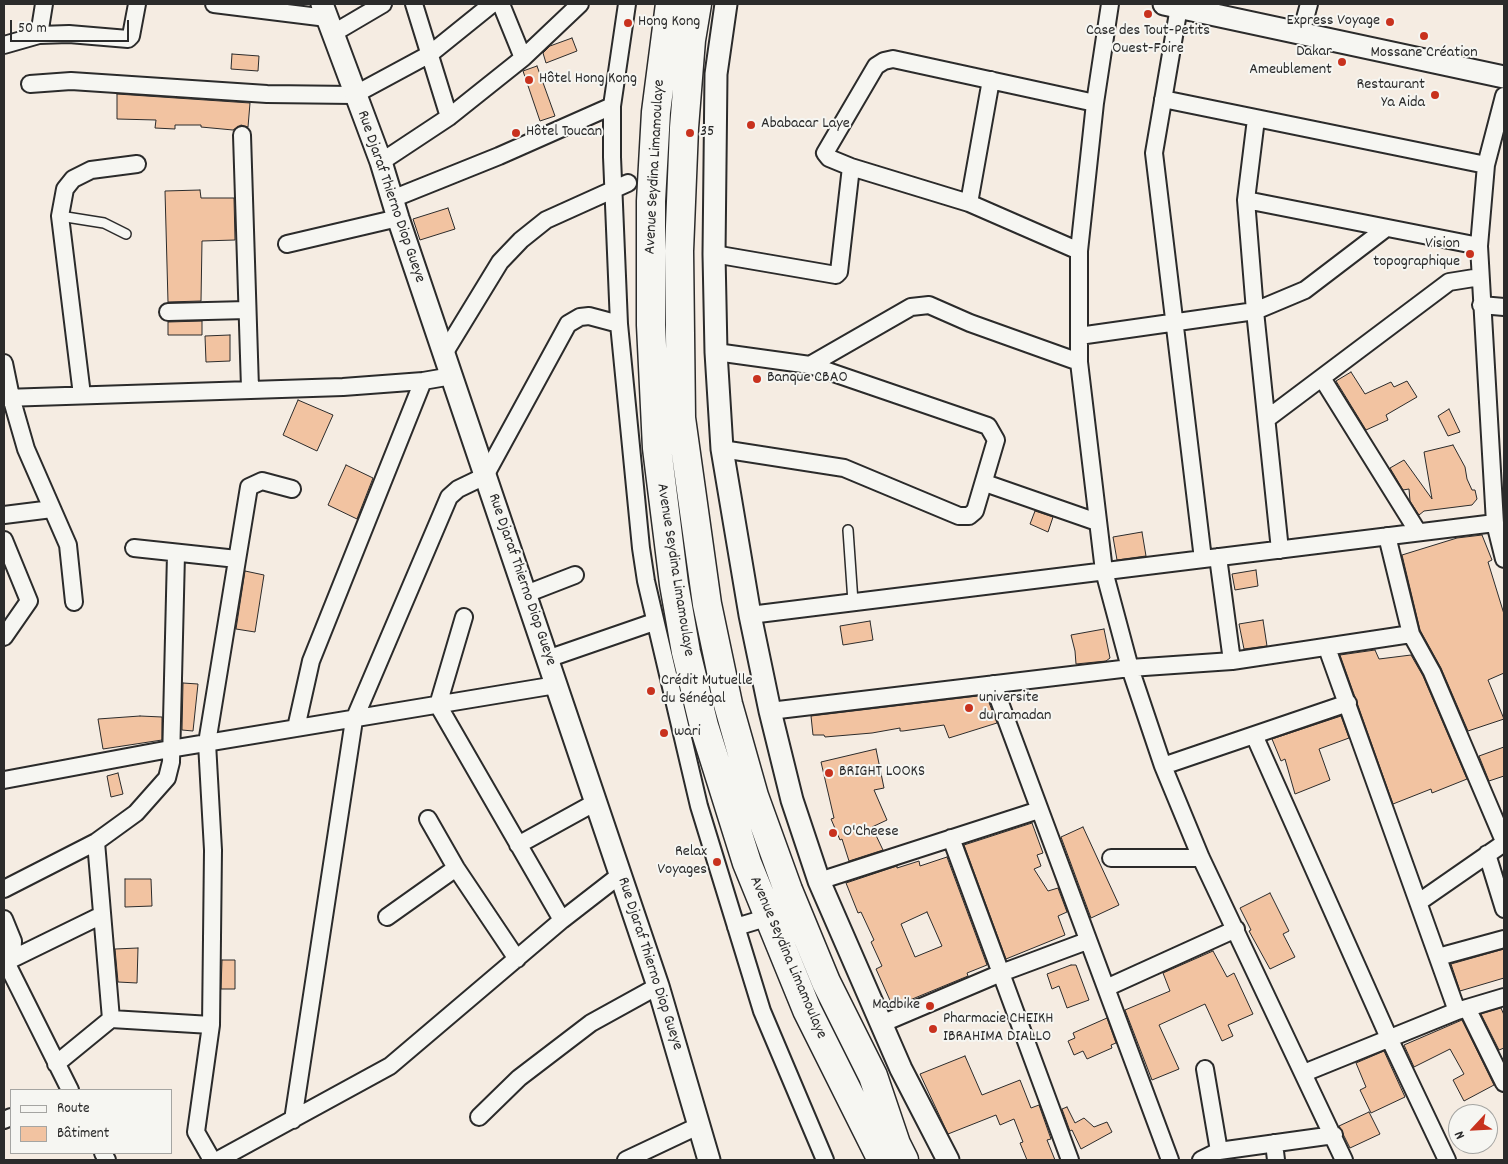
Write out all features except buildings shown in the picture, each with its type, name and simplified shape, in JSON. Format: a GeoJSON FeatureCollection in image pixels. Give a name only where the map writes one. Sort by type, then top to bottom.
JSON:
{"type":"FeatureCollection","features":[{"type":"Feature","properties":{"kind":"highway","name":"Avenue Seydina Limamoulaye"},"geometry":{"type":"LineString","coordinates":[[670,4],[656,112],[650,201],[651,325],[660,482],[674,584],[686,652],[704,726],[747,863],[808,1010],[882,1160]]}},
{"type":"Feature","properties":{"kind":"highway","name":"Avenue Seydina Limamoulaye"},"geometry":{"type":"LineString","coordinates":[[697,4],[684,128],[679,251],[681,418],[707,604],[728,704],[754,796],[788,890],[819,964],[873,1076],[896,1144],[904,1160]]}},
{"type":"Feature","properties":{"kind":"highway"},"geometry":{"type":"LineString","coordinates":[[838,1073],[843,1116],[861,1160]]}},
{"type":"Feature","properties":{"kind":"highway"},"geometry":{"type":"LineString","coordinates":[[873,1076],[922,1160]]}},
{"type":"Feature","properties":{"kind":"street"},"geometry":{"type":"LineString","coordinates":[[39,35],[44,4]]}},
{"type":"Feature","properties":{"kind":"street"},"geometry":{"type":"LineString","coordinates":[[4,44],[39,35],[69,34],[128,39],[131,36],[137,4]]}},
{"type":"Feature","properties":{"kind":"street"},"geometry":{"type":"LineString","coordinates":[[214,4],[327,19],[383,4]]}},
{"type":"Feature","properties":{"kind":"street"},"geometry":{"type":"LineString","coordinates":[[414,4],[449,117]]}},
{"type":"Feature","properties":{"kind":"street"},"geometry":{"type":"LineString","coordinates":[[30,84],[71,80],[268,94],[354,95],[430,54],[492,4]]}},
{"type":"Feature","properties":{"kind":"street"},"geometry":{"type":"LineString","coordinates":[[501,4],[523,58]]}},
{"type":"Feature","properties":{"kind":"street"},"geometry":{"type":"LineString","coordinates":[[381,162],[449,117],[523,58],[580,4]]}},
{"type":"Feature","properties":{"kind":"street"},"geometry":{"type":"LineString","coordinates":[[627,4],[612,106],[621,185],[620,324],[640,548],[654,622],[699,806],[762,1011],[825,1160]]}},
{"type":"Feature","properties":{"kind":"street"},"geometry":{"type":"LineString","coordinates":[[726,4],[716,74],[714,254],[716,352],[722,449],[750,615],[770,711],[792,800],[819,881],[881,1024],[948,1160]]}},
{"type":"Feature","properties":{"kind":"street"},"geometry":{"type":"LineString","coordinates":[[1110,4],[1095,103],[1079,251],[1079,362],[1096,522],[1104,571],[1130,668],[1163,766],[1201,858],[1334,1135],[1344,1160]]}},
{"type":"Feature","properties":{"kind":"street"},"geometry":{"type":"LineString","coordinates":[[1301,34],[1309,4]]}},
{"type":"Feature","properties":{"kind":"street"},"geometry":{"type":"LineString","coordinates":[[1232,661],[1211,558],[1173,322],[1154,152],[1163,99],[1171,5],[1215,9],[1301,34],[1504,77]]}},
{"type":"Feature","properties":{"kind":"street","name":"Rue Djaraf Thierno Diop Gueye"},"geometry":{"type":"LineString","coordinates":[[327,19],[354,95],[381,162],[395,209],[445,352],[485,476],[658,986],[709,1160]]}},
{"type":"Feature","properties":{"kind":"street"},"geometry":{"type":"LineString","coordinates":[[1079,251],[969,203],[851,167],[829,158],[825,153],[876,66],[884,61],[894,59],[1095,103]]}},
{"type":"Feature","properties":{"kind":"street"},"geometry":{"type":"LineString","coordinates":[[969,203],[992,80]]}},
{"type":"Feature","properties":{"kind":"street"},"geometry":{"type":"LineString","coordinates":[[1504,96],[1486,165],[1478,246],[1481,305],[1498,466],[1499,532],[1504,559]]}},
{"type":"Feature","properties":{"kind":"street"},"geometry":{"type":"LineString","coordinates":[[1163,99],[1486,165]]}},
{"type":"Feature","properties":{"kind":"street"},"geometry":{"type":"LineString","coordinates":[[287,244],[395,209],[499,156],[612,106]]}},
{"type":"Feature","properties":{"kind":"street"},"geometry":{"type":"LineString","coordinates":[[1256,118],[1246,200],[1255,311],[1268,418],[1280,550]]}},
{"type":"Feature","properties":{"kind":"street"},"geometry":{"type":"LineString","coordinates":[[242,135],[250,388]]}},
{"type":"Feature","properties":{"kind":"street"},"geometry":{"type":"LineString","coordinates":[[82,395],[60,216],[66,189],[72,179],[91,170],[137,164]]}},
{"type":"Feature","properties":{"kind":"street"},"geometry":{"type":"LineString","coordinates":[[714,254],[831,276],[837,274],[851,167]]}},
{"type":"Feature","properties":{"kind":"street"},"geometry":{"type":"LineString","coordinates":[[445,352],[500,262],[521,240],[546,220],[621,185]]}},
{"type":"Feature","properties":{"kind":"street"},"geometry":{"type":"LineString","coordinates":[[1246,200],[1478,246]]}},
{"type":"Feature","properties":{"kind":"street"},"geometry":{"type":"LineString","coordinates":[[1079,336],[1255,311],[1305,290],[1385,229]]}},
{"type":"Feature","properties":{"kind":"street"},"geometry":{"type":"LineString","coordinates":[[1268,418],[1449,282],[1480,277]]}},
{"type":"Feature","properties":{"kind":"street"},"geometry":{"type":"LineString","coordinates":[[810,365],[911,307],[929,305],[970,323],[1079,362]]}},
{"type":"Feature","properties":{"kind":"street"},"geometry":{"type":"LineString","coordinates":[[1481,305],[1504,307]]}},
{"type":"Feature","properties":{"kind":"street"},"geometry":{"type":"LineString","coordinates":[[168,312],[247,310]]}},
{"type":"Feature","properties":{"kind":"street"},"geometry":{"type":"LineString","coordinates":[[293,1120],[354,720],[449,497],[458,489],[485,476],[568,324],[580,317],[589,316],[620,324]]}},
{"type":"Feature","properties":{"kind":"street"},"geometry":{"type":"LineString","coordinates":[[716,352],[810,365],[988,426],[994,433],[996,440],[985,483],[975,511],[968,516],[959,516],[844,468],[722,449]]}},
{"type":"Feature","properties":{"kind":"street"},"geometry":{"type":"LineString","coordinates":[[4,363],[7,397],[26,449],[68,545],[74,602]]}},
{"type":"Feature","properties":{"kind":"street"},"geometry":{"type":"LineString","coordinates":[[7,397],[250,388],[343,387],[423,381],[452,376]]}},
{"type":"Feature","properties":{"kind":"street"},"geometry":{"type":"LineString","coordinates":[[1322,378],[1418,532]]}},
{"type":"Feature","properties":{"kind":"street"},"geometry":{"type":"LineString","coordinates":[[296,728],[311,661],[423,381]]}},
{"type":"Feature","properties":{"kind":"street"},"geometry":{"type":"LineString","coordinates":[[212,1160],[196,1132],[211,1025],[213,850],[207,743],[249,487],[262,481],[292,489]]}},
{"type":"Feature","properties":{"kind":"street"},"geometry":{"type":"LineString","coordinates":[[985,483],[1096,522]]}},
{"type":"Feature","properties":{"kind":"street"},"geometry":{"type":"LineString","coordinates":[[4,515],[52,509]]}},
{"type":"Feature","properties":{"kind":"street"},"geometry":{"type":"LineString","coordinates":[[750,615],[1418,532],[1499,532]]}},
{"type":"Feature","properties":{"kind":"street"},"geometry":{"type":"LineString","coordinates":[[1387,536],[1411,634],[1432,672],[1504,842],[1419,902]]}},
{"type":"Feature","properties":{"kind":"street"},"geometry":{"type":"LineString","coordinates":[[4,540],[29,601],[4,637]]}},
{"type":"Feature","properties":{"kind":"street"},"geometry":{"type":"LineString","coordinates":[[134,548],[176,554],[237,558]]}},
{"type":"Feature","properties":{"kind":"street"},"geometry":{"type":"LineString","coordinates":[[4,889],[96,842],[136,813],[167,778],[170,771],[176,554]]}},
{"type":"Feature","properties":{"kind":"street"},"geometry":{"type":"LineString","coordinates":[[526,594],[575,575]]}},
{"type":"Feature","properties":{"kind":"street"},"geometry":{"type":"LineString","coordinates":[[464,617],[438,705],[562,920]]}},
{"type":"Feature","properties":{"kind":"street"},"geometry":{"type":"LineString","coordinates":[[547,659],[654,622]]}},
{"type":"Feature","properties":{"kind":"street"},"geometry":{"type":"LineString","coordinates":[[770,711],[1130,668],[1232,661],[1411,634]]}},
{"type":"Feature","properties":{"kind":"street"},"geometry":{"type":"LineString","coordinates":[[1327,648],[1438,957],[1462,1009],[1504,1083]]}},
{"type":"Feature","properties":{"kind":"street"},"geometry":{"type":"LineString","coordinates":[[992,684],[1170,1160]]}},
{"type":"Feature","properties":{"kind":"street"},"geometry":{"type":"LineString","coordinates":[[4,780],[170,749],[556,685]]}},
{"type":"Feature","properties":{"kind":"street"},"geometry":{"type":"LineString","coordinates":[[1163,766],[1348,703]]}},
{"type":"Feature","properties":{"kind":"street"},"geometry":{"type":"LineString","coordinates":[[1254,735],[1389,1038],[1447,1160]]}},
{"type":"Feature","properties":{"kind":"street"},"geometry":{"type":"LineString","coordinates":[[518,845],[596,802]]}},
{"type":"Feature","properties":{"kind":"street"},"geometry":{"type":"LineString","coordinates":[[819,881],[1039,810]]}},
{"type":"Feature","properties":{"kind":"street"},"geometry":{"type":"LineString","coordinates":[[428,819],[456,868],[517,959]]}},
{"type":"Feature","properties":{"kind":"street"},"geometry":{"type":"LineString","coordinates":[[951,838],[1070,1160]]}},
{"type":"Feature","properties":{"kind":"street"},"geometry":{"type":"LineString","coordinates":[[96,842],[112,1019]]}},
{"type":"Feature","properties":{"kind":"street"},"geometry":{"type":"LineString","coordinates":[[1488,854],[1504,909]]}},
{"type":"Feature","properties":{"kind":"street"},"geometry":{"type":"LineString","coordinates":[[1112,858],[1201,858]]}},
{"type":"Feature","properties":{"kind":"street"},"geometry":{"type":"LineString","coordinates":[[387,917],[456,868]]}},
{"type":"Feature","properties":{"kind":"street"},"geometry":{"type":"LineString","coordinates":[[218,1160],[390,1066],[562,920],[620,874]]}},
{"type":"Feature","properties":{"kind":"street"},"geometry":{"type":"LineString","coordinates":[[8,963],[102,915]]}},
{"type":"Feature","properties":{"kind":"street"},"geometry":{"type":"LineString","coordinates":[[736,927],[769,917]]}},
{"type":"Feature","properties":{"kind":"street"},"geometry":{"type":"LineString","coordinates":[[4,919],[13,941],[8,963],[68,1089]]}},
{"type":"Feature","properties":{"kind":"street"},"geometry":{"type":"LineString","coordinates":[[1106,988],[1236,929]]}},
{"type":"Feature","properties":{"kind":"street"},"geometry":{"type":"LineString","coordinates":[[1438,957],[1504,938]]}},
{"type":"Feature","properties":{"kind":"street"},"geometry":{"type":"LineString","coordinates":[[881,1024],[1001,973],[1087,941]]}},
{"type":"Feature","properties":{"kind":"street"},"geometry":{"type":"LineString","coordinates":[[479,1117],[519,1078],[591,1022],[658,986]]}},
{"type":"Feature","properties":{"kind":"street"},"geometry":{"type":"LineString","coordinates":[[1304,1073],[1462,1009],[1504,997]]}},
{"type":"Feature","properties":{"kind":"street"},"geometry":{"type":"LineString","coordinates":[[56,1064],[112,1019],[211,1025]]}},
{"type":"Feature","properties":{"kind":"street"},"geometry":{"type":"LineString","coordinates":[[1205,1069],[1219,1151]]}},
{"type":"Feature","properties":{"kind":"street"},"geometry":{"type":"LineString","coordinates":[[626,1160],[698,1126]]}},
{"type":"Feature","properties":{"kind":"street"},"geometry":{"type":"LineString","coordinates":[[1200,1160],[1219,1151],[1334,1135]]}},
{"type":"Feature","properties":{"kind":"street"},"geometry":{"type":"LineString","coordinates":[[1274,1143],[1276,1160]]}},
{"type":"Feature","properties":{"kind":"lane"},"geometry":{"type":"LineString","coordinates":[[60,216],[104,223],[126,234]]}},
{"type":"Feature","properties":{"kind":"lane"},"geometry":{"type":"LineString","coordinates":[[848,530],[853,602]]}},
{"type":"Feature","properties":{"kind":"place","name":"Case des Tout-Petits Ouest-Foire"},"geometry":{"type":"Point","coordinates":[1148,14]}},
{"type":"Feature","properties":{"kind":"place","name":"Express Voyage"},"geometry":{"type":"Point","coordinates":[1390,22]}},
{"type":"Feature","properties":{"kind":"place","name":"Hong Kong"},"geometry":{"type":"Point","coordinates":[628,23]}},
{"type":"Feature","properties":{"kind":"place","name":"Mossane Création"},"geometry":{"type":"Point","coordinates":[1424,36]}},
{"type":"Feature","properties":{"kind":"place","name":"Dakar Ameublement"},"geometry":{"type":"Point","coordinates":[1342,62]}},
{"type":"Feature","properties":{"kind":"place","name":"Hôtel Hong Kong"},"geometry":{"type":"Point","coordinates":[529,80]}},
{"type":"Feature","properties":{"kind":"place","name":"Restaurant Ya Aida"},"geometry":{"type":"Point","coordinates":[1435,95]}},
{"type":"Feature","properties":{"kind":"place","name":"Ababacar Laye"},"geometry":{"type":"Point","coordinates":[751,125]}},
{"type":"Feature","properties":{"kind":"place","name":"Hôtel Toucan"},"geometry":{"type":"Point","coordinates":[516,133]}},
{"type":"Feature","properties":{"kind":"place","name":"35"},"geometry":{"type":"Point","coordinates":[690,133]}},
{"type":"Feature","properties":{"kind":"place","name":"Vision topographique"},"geometry":{"type":"Point","coordinates":[1470,254]}},
{"type":"Feature","properties":{"kind":"place","name":"Banque CBAO"},"geometry":{"type":"Point","coordinates":[757,379]}},
{"type":"Feature","properties":{"kind":"place","name":"Crédit Mutuelle du Sénégal"},"geometry":{"type":"Point","coordinates":[651,691]}},
{"type":"Feature","properties":{"kind":"place","name":"universite du ramadan"},"geometry":{"type":"Point","coordinates":[969,708]}},
{"type":"Feature","properties":{"kind":"place","name":"wari"},"geometry":{"type":"Point","coordinates":[664,733]}},
{"type":"Feature","properties":{"kind":"place","name":"BRIGHT LOOKS"},"geometry":{"type":"Point","coordinates":[829,773]}},
{"type":"Feature","properties":{"kind":"place","name":"O'Cheese"},"geometry":{"type":"Point","coordinates":[833,833]}},
{"type":"Feature","properties":{"kind":"place","name":"Relax Voyages"},"geometry":{"type":"Point","coordinates":[717,862]}},
{"type":"Feature","properties":{"kind":"place","name":"Madbike"},"geometry":{"type":"Point","coordinates":[930,1006]}},
{"type":"Feature","properties":{"kind":"place","name":"Pharmacie CHEIKH IBRAHIMA DIALLO"},"geometry":{"type":"Point","coordinates":[933,1029]}}]}
